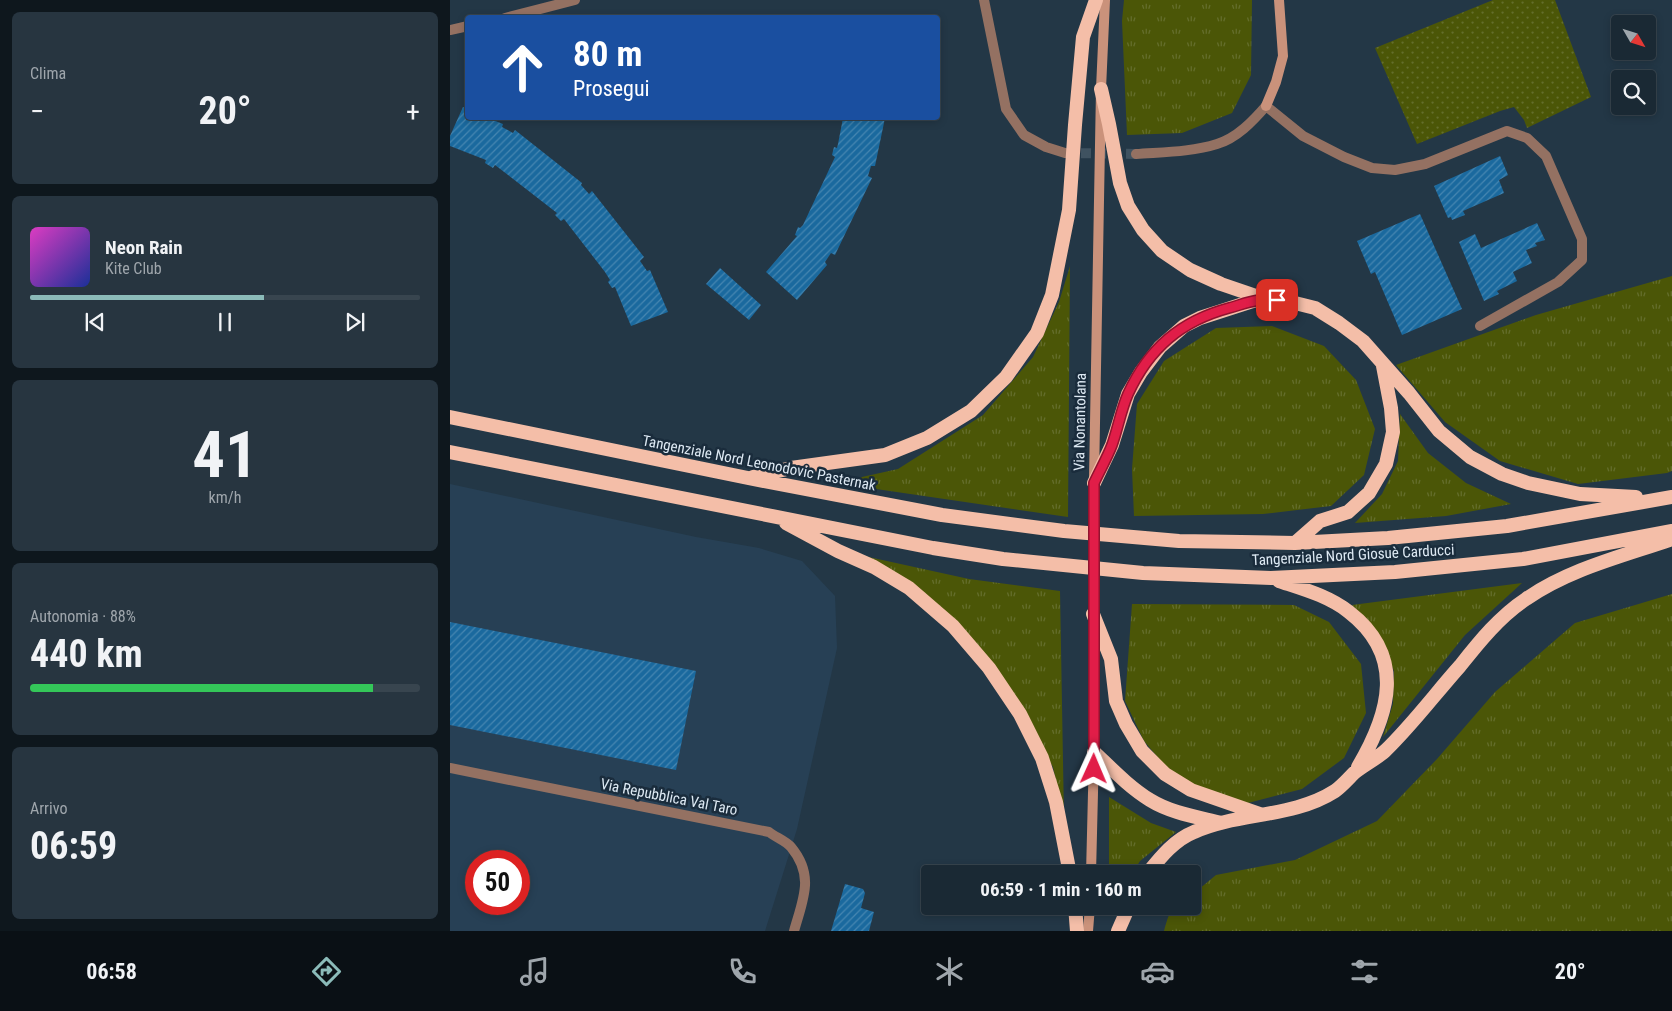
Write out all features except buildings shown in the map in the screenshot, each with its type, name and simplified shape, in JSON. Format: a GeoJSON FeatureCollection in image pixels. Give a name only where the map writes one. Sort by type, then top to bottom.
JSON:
{"type":"FeatureCollection","features":[{"type":"Feature","properties":{"kind":"highway"},"geometry":{"type":"LineString","coordinates":[[748,478],[791,468],[884,455],[927,438],[971,411],[1006,377],[1037,333],[1052,295],[1069,210],[1084,37],[1096,0]]}},
{"type":"Feature","properties":{"kind":"highway"},"geometry":{"type":"LineString","coordinates":[[1101,89],[1120,183],[1128,206],[1143,230],[1162,251],[1190,270],[1221,284],[1262,298],[1315,308],[1339,323],[1363,341],[1409,393],[1439,431],[1470,457],[1502,474],[1528,483],[1580,494],[1665,498]]}},
{"type":"Feature","properties":{"kind":"highway"},"geometry":{"type":"LineString","coordinates":[[1094,483],[1112,445],[1128,394],[1160,346],[1184,326],[1200,318],[1262,298]]}},
{"type":"Feature","properties":{"kind":"highway"},"geometry":{"type":"LineString","coordinates":[[1295,542],[1320,521],[1348,512],[1369,494],[1386,464],[1393,432],[1392,408],[1383,365]]}},
{"type":"Feature","properties":{"kind":"highway","name":"Tangenziale Nord Leonodovic Pasternak"},"geometry":{"type":"LineString","coordinates":[[450,417],[748,478],[942,515],[1064,531]]}},
{"type":"Feature","properties":{"kind":"highway"},"geometry":{"type":"LineString","coordinates":[[450,452],[774,517],[838,551],[874,567],[909,588],[953,626],[989,668],[1020,714],[1042,758],[1056,802],[1068,865]]}},
{"type":"Feature","properties":{"kind":"highway","name":"Tangenziale Nord Giosuè Carducci"},"geometry":{"type":"LineString","coordinates":[[1064,531],[1179,541],[1295,542],[1388,538],[1507,526],[1665,498]]}},
{"type":"Feature","properties":{"kind":"highway","name":"Tangenziale Nord Giosuè Carducci"},"geometry":{"type":"LineString","coordinates":[[774,517],[933,548],[1004,559],[1143,573],[1271,578],[1395,572],[1524,559],[1672,531]]}},
{"type":"Feature","properties":{"kind":"highway"},"geometry":{"type":"LineString","coordinates":[[1154,865],[1168,848],[1193,832],[1221,823],[1263,815],[1312,802],[1335,790],[1384,752],[1474,649],[1498,623],[1525,599],[1566,576],[1672,540]]}},
{"type":"Feature","properties":{"kind":"highway"},"geometry":{"type":"LineString","coordinates":[[1271,578],[1315,593],[1348,611],[1366,627],[1383,657],[1388,685],[1384,710],[1371,745],[1355,773]]}},
{"type":"Feature","properties":{"kind":"highway"},"geometry":{"type":"LineString","coordinates":[[1093,614],[1111,659],[1116,701],[1126,724],[1142,751],[1165,774],[1191,790],[1263,815]]}},
{"type":"Feature","properties":{"kind":"highway"},"geometry":{"type":"LineString","coordinates":[[1094,752],[1128,784],[1151,801],[1178,812],[1221,823]]}},
{"type":"Feature","properties":{"kind":"highway"},"geometry":{"type":"LineString","coordinates":[[1076,915],[1077,931]]}},
{"type":"Feature","properties":{"kind":"highway"},"geometry":{"type":"LineString","coordinates":[[1118,931],[1125,915]]}},
{"type":"Feature","properties":{"kind":"main road","name":"Via Nonantolana"},"geometry":{"type":"LineString","coordinates":[[1092,865],[1094,483],[1101,89],[1105,0]]}},
{"type":"Feature","properties":{"kind":"main road"},"geometry":{"type":"LineString","coordinates":[[1266,106],[1276,82],[1283,56],[1279,0]]}},
{"type":"Feature","properties":{"kind":"main road"},"geometry":{"type":"LineString","coordinates":[[1088,931],[1089,915]]}},
{"type":"Feature","properties":{"kind":"street"},"geometry":{"type":"LineString","coordinates":[[517,15],[575,0]]}},
{"type":"Feature","properties":{"kind":"street"},"geometry":{"type":"LineString","coordinates":[[984,0],[1006,109],[1024,135],[1046,147],[1066,153]]}},
{"type":"Feature","properties":{"kind":"street"},"geometry":{"type":"LineString","coordinates":[[450,30],[465,27]]}},
{"type":"Feature","properties":{"kind":"street"},"geometry":{"type":"LineString","coordinates":[[1136,154],[1186,150],[1218,144],[1240,132],[1266,106],[1303,136],[1372,168],[1394,170],[1425,164],[1507,131],[1527,138],[1546,156],[1582,239],[1582,260],[1558,282],[1480,326]]}},
{"type":"Feature","properties":{"kind":"street","name":"Via Repubblica Val Taro"},"geometry":{"type":"LineString","coordinates":[[450,768],[768,832],[790,846],[803,867],[806,889],[794,931]]}},
{"type":"Feature","properties":{"kind":"shaded area"},"geometry":{"type":"Polygon","coordinates":[[[450,484],[696,537],[759,548],[802,561],[835,596],[837,648],[797,829],[765,931],[450,931],[450,484]]]}},
{"type":"Feature","properties":{"kind":"green space"},"geometry":{"type":"Polygon","coordinates":[[[1124,0],[1252,0],[1251,75],[1232,113],[1182,133],[1127,135],[1122,21],[1124,0]]]}},
{"type":"Feature","properties":{"kind":"green space"},"geometry":{"type":"Polygon","coordinates":[[[1493,0],[1555,0],[1591,97],[1527,128],[1524,120],[1514,107],[1417,144],[1375,48],[1493,0]]]}},
{"type":"Feature","properties":{"kind":"green space"},"geometry":{"type":"Polygon","coordinates":[[[1070,266],[1068,517],[835,483],[898,469],[983,415],[1033,357],[1059,302],[1070,266]]]}},
{"type":"Feature","properties":{"kind":"green space"},"geometry":{"type":"Polygon","coordinates":[[[1672,276],[1672,471],[1667,473],[1578,484],[1500,461],[1445,422],[1396,365],[1536,315],[1672,276]]]}},
{"type":"Feature","properties":{"kind":"green space"},"geometry":{"type":"Polygon","coordinates":[[[1272,326],[1324,346],[1356,380],[1375,429],[1364,475],[1331,506],[1263,514],[1134,516],[1132,469],[1137,404],[1164,361],[1216,328],[1272,326]]]}},
{"type":"Feature","properties":{"kind":"green space"},"geometry":{"type":"Polygon","coordinates":[[[1400,414],[1428,453],[1466,483],[1511,504],[1446,516],[1355,523],[1382,494],[1398,461],[1400,414]]]}},
{"type":"Feature","properties":{"kind":"green space"},"geometry":{"type":"Polygon","coordinates":[[[864,556],[969,579],[1060,591],[1064,818],[1053,767],[989,660],[864,556]]]}},
{"type":"Feature","properties":{"kind":"green space"},"geometry":{"type":"Polygon","coordinates":[[[1522,583],[1465,635],[1383,737],[1393,704],[1394,671],[1376,630],[1352,605],[1522,583]]]}},
{"type":"Feature","properties":{"kind":"green space"},"geometry":{"type":"Polygon","coordinates":[[[1672,594],[1672,931],[1164,931],[1170,915],[1201,915],[1201,887],[1216,875],[1295,860],[1377,821],[1437,759],[1495,692],[1575,623],[1672,594]]]}},
{"type":"Feature","properties":{"kind":"green space"},"geometry":{"type":"Polygon","coordinates":[[[1132,604],[1294,605],[1329,622],[1361,664],[1366,713],[1344,758],[1302,789],[1248,803],[1199,788],[1166,767],[1144,741],[1125,701],[1132,604]]]}},
{"type":"Feature","properties":{"kind":"green space"},"geometry":{"type":"Polygon","coordinates":[[[1109,797],[1151,823],[1176,832],[1138,865],[1109,865],[1109,797]]]}},
{"type":"Feature","properties":{"kind":"tunnel"},"geometry":{"type":"LineString","coordinates":[[1066,153],[1136,154]]}},
{"type":"Feature","properties":{"kind":"route"},"geometry":{"type":"LineString","coordinates":[[1094,769],[1094,483],[1112,445],[1128,394],[1160,346],[1184,326],[1216,312],[1262,298],[1277,300]]}}]}
